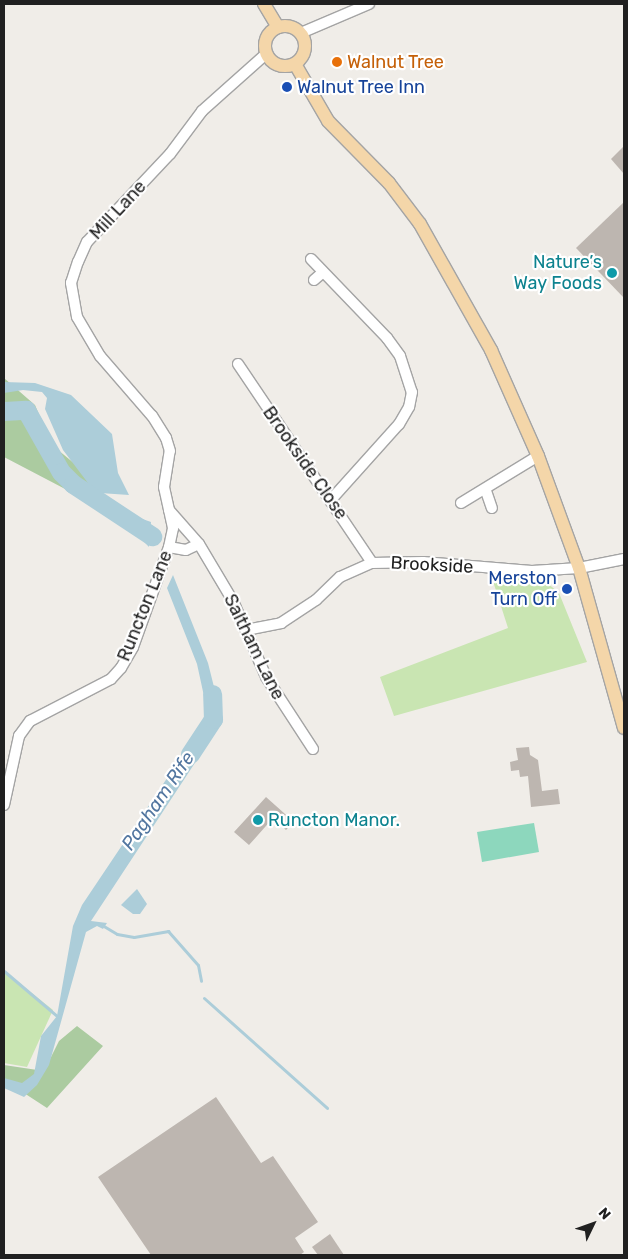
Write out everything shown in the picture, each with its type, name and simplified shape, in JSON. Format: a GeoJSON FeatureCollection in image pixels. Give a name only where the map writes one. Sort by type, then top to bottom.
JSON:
{"type":"FeatureCollection","features":[{"type":"Feature","properties":{"kind":"main road"},"geometry":{"type":"LineString","coordinates":[[264,4],[278,27]]}},
{"type":"Feature","properties":{"kind":"main road"},"geometry":{"type":"LineString","coordinates":[[278,27],[292,27],[301,33],[306,48],[295,64],[275,64],[266,54],[265,41],[278,27]]}},
{"type":"Feature","properties":{"kind":"main road"},"geometry":{"type":"LineString","coordinates":[[295,64],[328,122],[389,183],[420,224],[491,350],[538,456],[579,568],[624,728]]}},
{"type":"Feature","properties":{"kind":"street"},"geometry":{"type":"LineString","coordinates":[[301,33],[369,4]]}},
{"type":"Feature","properties":{"kind":"street","name":"Mill Lane"},"geometry":{"type":"LineString","coordinates":[[172,528],[164,487],[170,451],[166,438],[88,338],[77,317],[71,283],[88,242],[170,154],[214,98],[266,54]]}},
{"type":"Feature","properties":{"kind":"street"},"geometry":{"type":"LineString","coordinates":[[311,260],[387,338],[400,356],[412,392],[409,407],[399,424],[330,501]]}},
{"type":"Feature","properties":{"kind":"street"},"geometry":{"type":"LineString","coordinates":[[314,280],[322,273]]}},
{"type":"Feature","properties":{"kind":"street","name":"Brookside Close"},"geometry":{"type":"LineString","coordinates":[[238,364],[372,563]]}},
{"type":"Feature","properties":{"kind":"street"},"geometry":{"type":"LineString","coordinates":[[461,502],[486,491],[511,470],[538,456]]}},
{"type":"Feature","properties":{"kind":"street"},"geometry":{"type":"LineString","coordinates":[[486,491],[492,508]]}},
{"type":"Feature","properties":{"kind":"street","name":"Saltham Lane"},"geometry":{"type":"LineString","coordinates":[[167,508],[198,544],[246,630],[266,677],[313,749]]}},
{"type":"Feature","properties":{"kind":"street","name":"Runcton Lane"},"geometry":{"type":"LineString","coordinates":[[4,805],[19,736],[30,721],[46,709],[79,697],[111,679],[133,647],[169,547],[172,528]]}},
{"type":"Feature","properties":{"kind":"street"},"geometry":{"type":"LineString","coordinates":[[169,547],[186,550],[198,544]]}},
{"type":"Feature","properties":{"kind":"street","name":"Brookside"},"geometry":{"type":"LineString","coordinates":[[246,630],[280,623],[316,600],[340,577],[372,563],[423,562],[532,571],[579,568],[624,559]]}},
{"type":"Feature","properties":{"kind":"green space"},"geometry":{"type":"Polygon","coordinates":[[[4,378],[35,405],[52,445],[98,483],[90,502],[4,457],[4,378]]]}},
{"type":"Feature","properties":{"kind":"green space"},"geometry":{"type":"Polygon","coordinates":[[[491,575],[545,581],[559,593],[587,662],[394,716],[380,677],[508,628],[491,575]]]}},
{"type":"Feature","properties":{"kind":"green space"},"geometry":{"type":"Polygon","coordinates":[[[534,823],[539,852],[482,862],[477,832],[534,823]]]}},
{"type":"Feature","properties":{"kind":"green space"},"geometry":{"type":"Polygon","coordinates":[[[4,971],[53,1010],[27,1067],[4,1063],[4,971]]]}},
{"type":"Feature","properties":{"kind":"green space"},"geometry":{"type":"Polygon","coordinates":[[[77,1026],[103,1046],[47,1108],[4,1080],[4,1065],[44,1071],[59,1041],[77,1026]]]}},
{"type":"Feature","properties":{"kind":"water"},"geometry":{"type":"Polygon","coordinates":[[[4,382],[35,383],[71,395],[112,434],[118,473],[129,495],[100,493],[91,487],[63,450],[45,409],[47,398],[42,392],[23,390],[4,393],[4,382]]]}},
{"type":"Feature","properties":{"kind":"water"},"geometry":{"type":"Polygon","coordinates":[[[134,516],[151,522],[149,547],[128,525],[134,516]]]}},
{"type":"Feature","properties":{"kind":"water"},"geometry":{"type":"Polygon","coordinates":[[[173,575],[208,663],[219,707],[217,723],[207,710],[197,664],[167,588],[173,575]]]}},
{"type":"Feature","properties":{"kind":"water"},"geometry":{"type":"Polygon","coordinates":[[[200,729],[210,740],[91,921],[107,923],[103,929],[97,926],[86,932],[49,1065],[37,1085],[24,1097],[4,1088],[4,1078],[22,1083],[34,1074],[41,1036],[57,1016],[73,926],[82,905],[200,729]]]}},
{"type":"Feature","properties":{"kind":"water"},"geometry":{"type":"Polygon","coordinates":[[[137,889],[147,904],[140,914],[133,914],[121,905],[137,889]]]}},
{"type":"Feature","properties":{"kind":"building"},"geometry":{"type":"Polygon","coordinates":[[[624,146],[624,174],[611,159],[624,146]]]}},
{"type":"Feature","properties":{"kind":"building","name":"Nature’s Way Foods"},"geometry":{"type":"Polygon","coordinates":[[[624,202],[624,298],[576,248],[624,202]]]}},
{"type":"Feature","properties":{"kind":"building"},"geometry":{"type":"Polygon","coordinates":[[[529,747],[530,755],[538,760],[542,791],[558,789],[560,804],[531,807],[528,776],[520,777],[519,770],[511,771],[510,762],[518,760],[516,748],[529,747]]]}},
{"type":"Feature","properties":{"kind":"building","name":"Runcton Manor."},"geometry":{"type":"Polygon","coordinates":[[[266,797],[294,822],[286,830],[273,818],[249,845],[234,832],[266,797]]]}},
{"type":"Feature","properties":{"kind":"building"},"geometry":{"type":"Polygon","coordinates":[[[216,1097],[261,1163],[273,1156],[318,1222],[295,1238],[304,1252],[300,1255],[151,1255],[98,1177],[216,1097]]]}},
{"type":"Feature","properties":{"kind":"building"},"geometry":{"type":"Polygon","coordinates":[[[330,1234],[344,1255],[318,1255],[312,1247],[330,1234]]]}},
{"type":"Feature","properties":{"kind":"waterway","name":"Pagham Rife"},"geometry":{"type":"LineString","coordinates":[[4,411],[26,410],[61,472],[73,484],[152,536]]}},
{"type":"Feature","properties":{"kind":"waterway","name":"Pagham Rife"},"geometry":{"type":"LineString","coordinates":[[190,754],[213,719],[212,694]]}},
{"type":"Feature","properties":{"kind":"waterway"},"geometry":{"type":"LineString","coordinates":[[102,925],[117,934],[134,937],[168,931],[198,965],[201,981]]}},
{"type":"Feature","properties":{"kind":"waterway"},"geometry":{"type":"LineString","coordinates":[[4,971],[57,1016]]}},
{"type":"Feature","properties":{"kind":"waterway"},"geometry":{"type":"LineString","coordinates":[[204,998],[327,1108]]}},
{"type":"Feature","properties":{"kind":"place","name":"Walnut Tree"},"geometry":{"type":"Point","coordinates":[337,62]}},
{"type":"Feature","properties":{"kind":"place","name":"Walnut Tree Inn"},"geometry":{"type":"Point","coordinates":[287,87]}},
{"type":"Feature","properties":{"kind":"place","name":"Nature’s Way Foods"},"geometry":{"type":"Point","coordinates":[612,273]}},
{"type":"Feature","properties":{"kind":"place","name":"Merston Turn Off"},"geometry":{"type":"Point","coordinates":[567,589]}},
{"type":"Feature","properties":{"kind":"place","name":"Runcton Manor."},"geometry":{"type":"Point","coordinates":[258,820]}}]}
